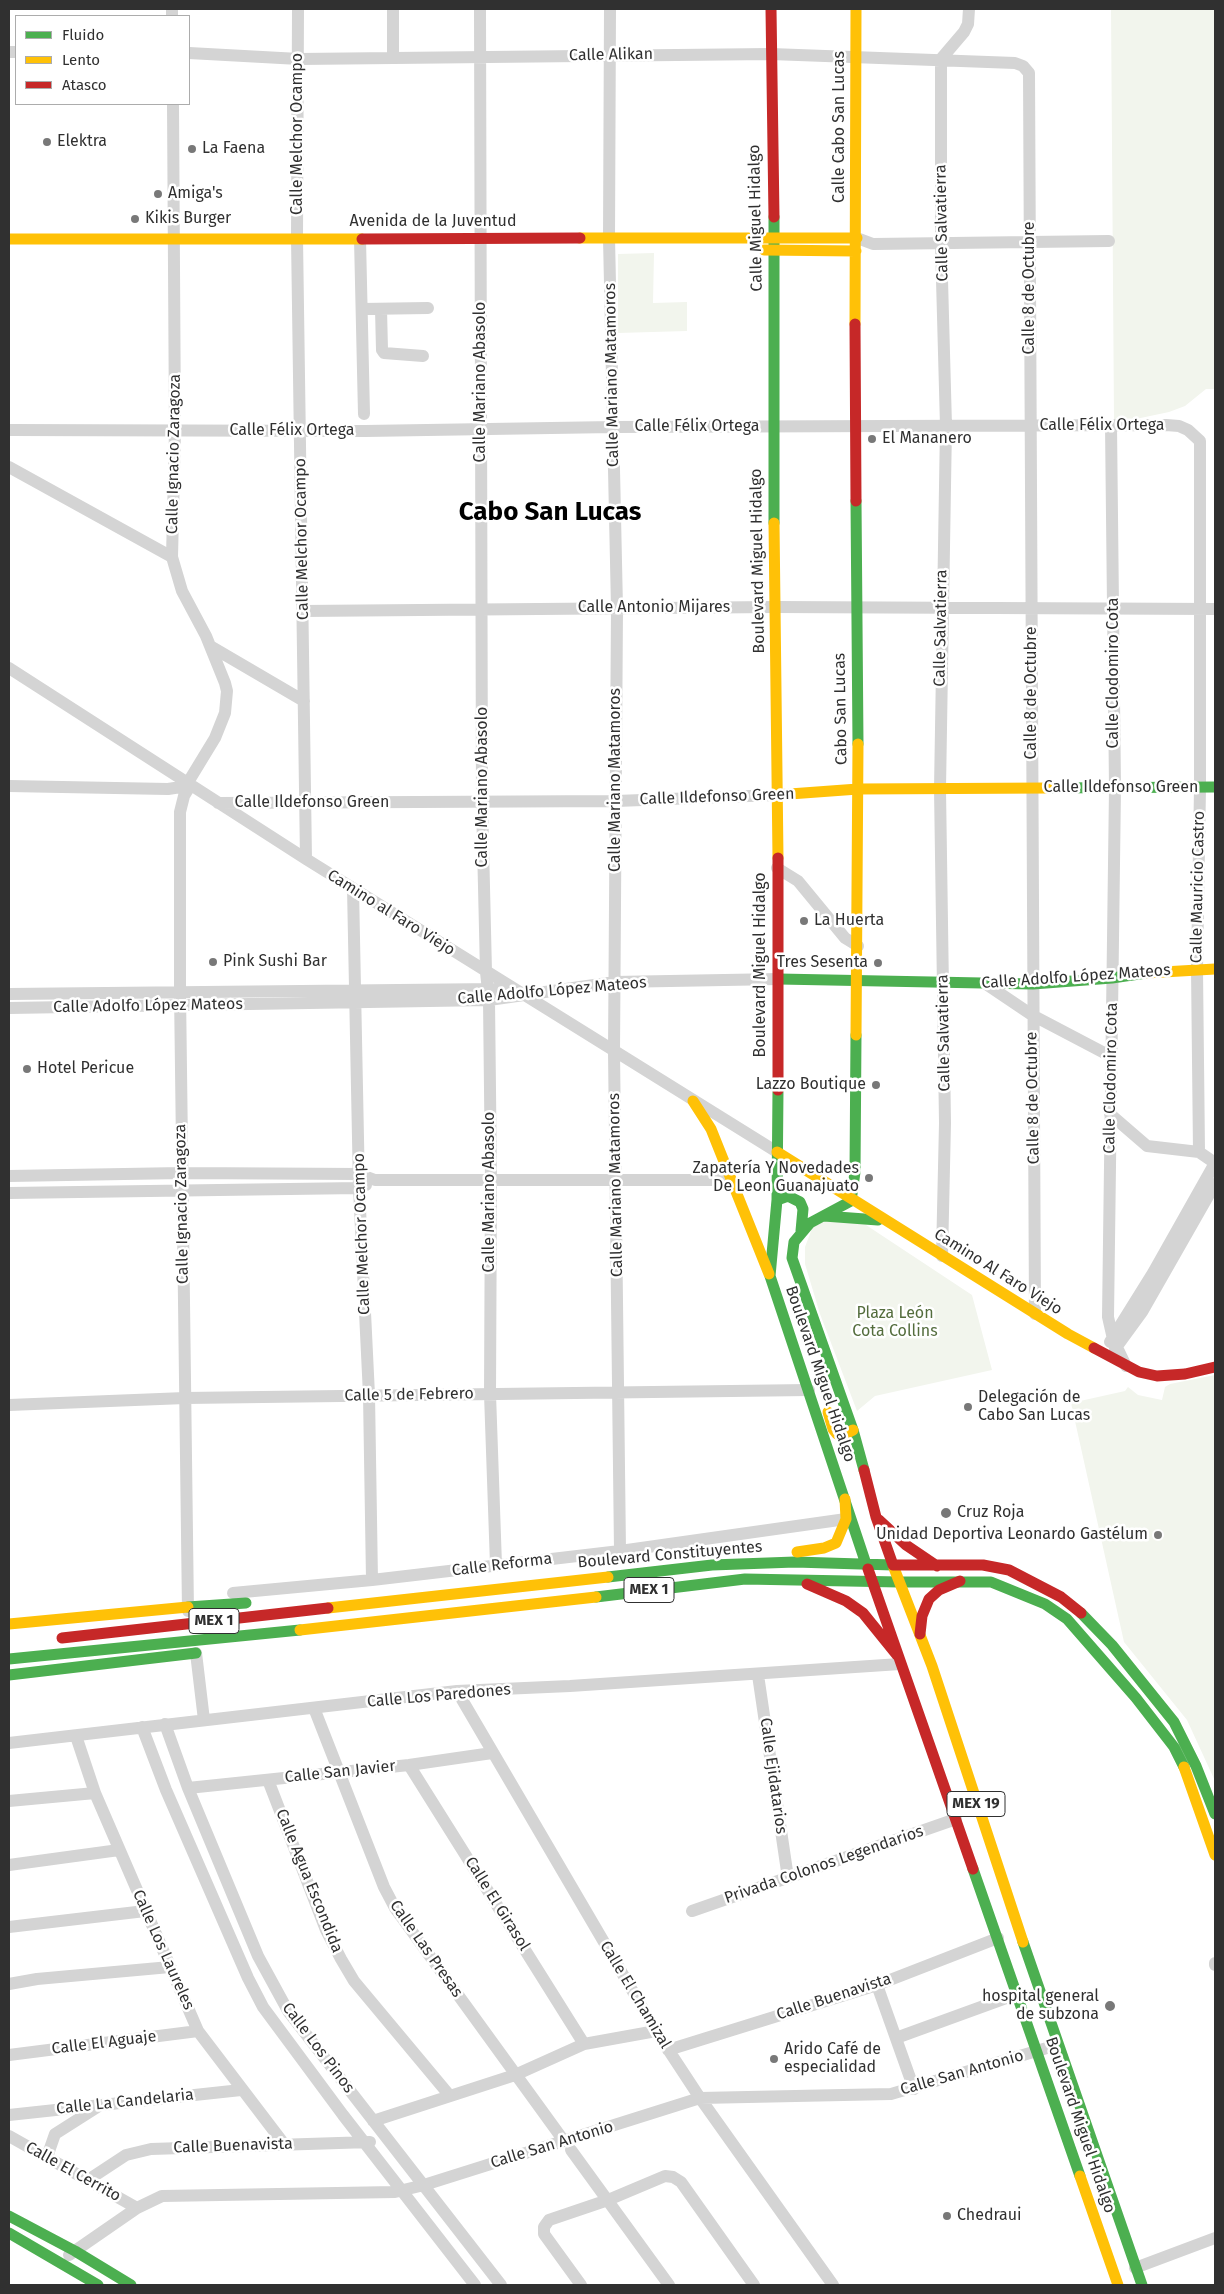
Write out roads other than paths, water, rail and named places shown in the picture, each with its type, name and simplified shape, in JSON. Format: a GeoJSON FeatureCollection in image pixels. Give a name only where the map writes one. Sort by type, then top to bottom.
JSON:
{"type":"FeatureCollection","features":[{"type":"Feature","properties":{"kind":"main road","name":"Calle Miguel Hidalgo"},"geometry":{"type":"LineString","coordinates":[[771,9],[774,238],[772,427]]}},
{"type":"Feature","properties":{"kind":"main road","name":"Calle Cabo San Lucas"},"geometry":{"type":"LineString","coordinates":[[856,9],[856,245]]}},
{"type":"Feature","properties":{"kind":"main road","name":"Avenida de la Juventud"},"geometry":{"type":"LineString","coordinates":[[9,250],[174,244],[609,242],[774,238],[856,245]]}},
{"type":"Feature","properties":{"kind":"main road","name":"Avenida de la Juventud"},"geometry":{"type":"LineString","coordinates":[[9,239],[174,244]]}},
{"type":"Feature","properties":{"kind":"main road","name":"Avenida de la Juventud"},"geometry":{"type":"LineString","coordinates":[[609,242],[774,251],[856,245]]}},
{"type":"Feature","properties":{"kind":"main road","name":"Cabo San Lucas"},"geometry":{"type":"LineString","coordinates":[[851,1200],[855,1172],[858,981],[856,245]]}},
{"type":"Feature","properties":{"kind":"main road","name":"Boulevard Miguel Hidalgo"},"geometry":{"type":"LineString","coordinates":[[772,427],[779,979],[777,1200],[770,1276],[871,1580],[1038,2051],[1118,2285]]}},
{"type":"Feature","properties":{"kind":"main road","name":"Calle Ildefonso Green"},"geometry":{"type":"LineString","coordinates":[[776,795],[858,789],[1215,787]]}},
{"type":"Feature","properties":{"kind":"main road","name":"Calle Adolfo López Mateos"},"geometry":{"type":"LineString","coordinates":[[779,979],[1033,984],[1112,978],[1149,972],[1215,969]]}},
{"type":"Feature","properties":{"kind":"main road"},"geometry":{"type":"LineString","coordinates":[[693,1101],[711,1129],[770,1276]]}},
{"type":"Feature","properties":{"kind":"main road","name":"Camino Al Faro Viejo"},"geometry":{"type":"LineString","coordinates":[[777,1152],[1035,1314],[1126,1366],[1139,1372],[1157,1376],[1185,1374],[1215,1367]]}},
{"type":"Feature","properties":{"kind":"main road"},"geometry":{"type":"LineString","coordinates":[[777,1200],[788,1196],[800,1202],[803,1209],[801,1231]]}},
{"type":"Feature","properties":{"kind":"main road"},"geometry":{"type":"LineString","coordinates":[[801,1231],[821,1216],[851,1200]]}},
{"type":"Feature","properties":{"kind":"main road"},"geometry":{"type":"LineString","coordinates":[[821,1216],[853,1216],[885,1221]]}},
{"type":"Feature","properties":{"kind":"main road","name":"Boulevard Miguel Hidalgo"},"geometry":{"type":"LineString","coordinates":[[801,1231],[794,1242],[792,1258],[853,1430],[876,1517],[932,1666],[1057,2045],[1142,2285]]}},
{"type":"Feature","properties":{"kind":"main road"},"geometry":{"type":"LineString","coordinates":[[809,1390],[817,1390],[824,1397],[833,1429],[837,1434],[843,1435],[853,1430]]}},
{"type":"Feature","properties":{"kind":"main road"},"geometry":{"type":"LineString","coordinates":[[712,1565],[829,1547],[838,1539],[846,1519],[845,1499]]}},
{"type":"Feature","properties":{"kind":"main road"},"geometry":{"type":"LineString","coordinates":[[876,1517],[906,1545],[937,1566]]}},
{"type":"Feature","properties":{"kind":"main road","name":"Boulevard Constituyentes"},"geometry":{"type":"LineString","coordinates":[[50,1639],[712,1565],[795,1562],[937,1566],[983,1565],[1009,1570],[1061,1597],[1079,1611],[1112,1645],[1174,1722],[1196,1766],[1215,1814]]}},
{"type":"Feature","properties":{"kind":"main road"},"geometry":{"type":"LineString","coordinates":[[782,1578],[812,1585],[846,1601],[871,1621],[899,1660]]}},
{"type":"Feature","properties":{"kind":"main road","name":"Boulevard Constituyentes"},"geometry":{"type":"LineString","coordinates":[[399,1620],[745,1579],[991,1582],[1037,1601],[1067,1619],[1136,1698],[1174,1747],[1185,1768],[1215,1855]]}},
{"type":"Feature","properties":{"kind":"main road"},"geometry":{"type":"LineString","coordinates":[[921,1640],[920,1622],[929,1599],[939,1590],[960,1581]]}},
{"type":"Feature","properties":{"kind":"main road"},"geometry":{"type":"LineString","coordinates":[[283,1601],[397,1601]]}},
{"type":"Feature","properties":{"kind":"main road"},"geometry":{"type":"LineString","coordinates":[[9,1624],[188,1602],[264,1602]]}},
{"type":"Feature","properties":{"kind":"main road"},"geometry":{"type":"LineString","coordinates":[[9,1675],[196,1653],[399,1620]]}},
{"type":"Feature","properties":{"kind":"main road","name":"MEX 1"},"geometry":{"type":"LineString","coordinates":[[9,1659],[399,1620]]}},
{"type":"Feature","properties":{"kind":"main road"},"geometry":{"type":"LineString","coordinates":[[1080,2176],[1100,2169]]}},
{"type":"Feature","properties":{"kind":"main road"},"geometry":{"type":"LineString","coordinates":[[9,2216],[75,2251],[131,2285]]}},
{"type":"Feature","properties":{"kind":"main road"},"geometry":{"type":"LineString","coordinates":[[9,2233],[98,2285]]}},
{"type":"Feature","properties":{"kind":"street","name":"Calle Melchor Ocampo"},"geometry":{"type":"LineString","coordinates":[[298,9],[297,243],[304,701],[303,803],[306,859]]}},
{"type":"Feature","properties":{"kind":"street"},"geometry":{"type":"LineString","coordinates":[[393,9],[394,58]]}},
{"type":"Feature","properties":{"kind":"street","name":"Calle Mariano Abasolo"},"geometry":{"type":"LineString","coordinates":[[480,9],[482,802],[491,1180],[490,1394],[496,1565]]}},
{"type":"Feature","properties":{"kind":"street","name":"Calle Mariano Matamoros"},"geometry":{"type":"LineString","coordinates":[[610,9],[609,242],[617,608],[614,1052],[620,1392],[620,1551]]}},
{"type":"Feature","properties":{"kind":"street"},"geometry":{"type":"LineString","coordinates":[[941,59],[964,32],[968,24],[969,9]]}},
{"type":"Feature","properties":{"kind":"street","name":"Calle Alikan"},"geometry":{"type":"LineString","coordinates":[[190,53],[299,59],[610,54],[771,54],[1015,63],[1023,66],[1029,73]]}},
{"type":"Feature","properties":{"kind":"street","name":"Calle Salvatierra"},"geometry":{"type":"LineString","coordinates":[[941,59],[941,243],[946,426],[941,608],[940,789],[945,1123],[942,1256]]}},
{"type":"Feature","properties":{"kind":"street","name":"Calle 8 de Octubre"},"geometry":{"type":"LineString","coordinates":[[1029,73],[1032,1015],[1035,1314]]}},
{"type":"Feature","properties":{"kind":"street","name":"Calle Ignacio Zaragoza"},"geometry":{"type":"LineString","coordinates":[[173,105],[175,431],[172,557],[182,591],[210,646],[225,683],[227,702],[214,738],[184,796],[180,812],[182,1191],[189,1624]]}},
{"type":"Feature","properties":{"kind":"street"},"geometry":{"type":"LineString","coordinates":[[856,245],[1109,241]]}},
{"type":"Feature","properties":{"kind":"street"},"geometry":{"type":"LineString","coordinates":[[361,243],[364,414]]}},
{"type":"Feature","properties":{"kind":"street"},"geometry":{"type":"LineString","coordinates":[[362,309],[428,308]]}},
{"type":"Feature","properties":{"kind":"street"},"geometry":{"type":"LineString","coordinates":[[381,309],[382,350],[384,353],[424,356]]}},
{"type":"Feature","properties":{"kind":"street","name":"Calle Félix Ortega"},"geometry":{"type":"LineString","coordinates":[[9,430],[300,431],[613,427],[1111,425],[1179,426],[1196,436],[1200,442]]}},
{"type":"Feature","properties":{"kind":"street","name":"Calle Clodomiro Cota"},"geometry":{"type":"LineString","coordinates":[[1111,425],[1115,788],[1108,1317],[1115,1343],[1126,1366]]}},
{"type":"Feature","properties":{"kind":"street","name":"Calle Mauricio Castro"},"geometry":{"type":"LineString","coordinates":[[1199,1152],[1197,970],[1200,788],[1200,442]]}},
{"type":"Feature","properties":{"kind":"street"},"geometry":{"type":"LineString","coordinates":[[9,467],[172,557]]}},
{"type":"Feature","properties":{"kind":"street","name":"Calle Antonio Mijares"},"geometry":{"type":"LineString","coordinates":[[302,611],[774,607],[1215,609]]}},
{"type":"Feature","properties":{"kind":"street"},"geometry":{"type":"LineString","coordinates":[[210,646],[304,701]]}},
{"type":"Feature","properties":{"kind":"street","name":"Camino al Faro Viejo"},"geometry":{"type":"LineString","coordinates":[[9,668],[306,859],[777,1152]]}},
{"type":"Feature","properties":{"kind":"street"},"geometry":{"type":"LineString","coordinates":[[9,786],[168,789],[189,785]]}},
{"type":"Feature","properties":{"kind":"street","name":"Calle Ildefonso Green"},"geometry":{"type":"LineString","coordinates":[[218,803],[616,801],[776,795]]}},
{"type":"Feature","properties":{"kind":"street"},"geometry":{"type":"LineString","coordinates":[[777,868],[798,881],[845,938],[858,946]]}},
{"type":"Feature","properties":{"kind":"street","name":"Calle Melchor Ocampo"},"geometry":{"type":"LineString","coordinates":[[353,888],[359,1188],[369,1396],[372,1580]]}},
{"type":"Feature","properties":{"kind":"street","name":"Calle Adolfo López Mateos"},"geometry":{"type":"LineString","coordinates":[[9,1008],[180,999],[488,994],[615,982],[779,979]]}},
{"type":"Feature","properties":{"kind":"street"},"geometry":{"type":"LineString","coordinates":[[986,984],[1032,1015],[1112,1057]]}},
{"type":"Feature","properties":{"kind":"street","name":"Calle Adolfo López Mateos"},"geometry":{"type":"LineString","coordinates":[[9,994],[180,999]]}},
{"type":"Feature","properties":{"kind":"street"},"geometry":{"type":"LineString","coordinates":[[1110,1114],[1147,1146],[1199,1152],[1215,1163],[1115,1343]]}},
{"type":"Feature","properties":{"kind":"street"},"geometry":{"type":"LineString","coordinates":[[9,1176],[182,1173],[359,1174],[375,1180],[730,1180]]}},
{"type":"Feature","properties":{"kind":"street"},"geometry":{"type":"LineString","coordinates":[[9,1193],[359,1188],[375,1180]]}},
{"type":"Feature","properties":{"kind":"street"},"geometry":{"type":"LineString","coordinates":[[1103,1354],[1142,1312],[1215,1184]]}},
{"type":"Feature","properties":{"kind":"street","name":"Calle 5 de Febrero"},"geometry":{"type":"LineString","coordinates":[[9,1405],[185,1398],[809,1390]]}},
{"type":"Feature","properties":{"kind":"street","name":"Calle Reforma"},"geometry":{"type":"LineString","coordinates":[[188,1602],[274,1590],[620,1551],[846,1519]]}},
{"type":"Feature","properties":{"kind":"street"},"geometry":{"type":"LineString","coordinates":[[196,1653],[204,1720]]}},
{"type":"Feature","properties":{"kind":"street","name":"Calle Los Paredones"},"geometry":{"type":"LineString","coordinates":[[9,1743],[457,1691],[758,1675],[899,1660]]}},
{"type":"Feature","properties":{"kind":"street","name":"Calle Ejidatarios"},"geometry":{"type":"LineString","coordinates":[[758,1675],[788,1878]]}},
{"type":"Feature","properties":{"kind":"street","name":"Calle El Chamizal"},"geometry":{"type":"LineString","coordinates":[[457,1691],[668,2050],[700,2098],[834,2285]]}},
{"type":"Feature","properties":{"kind":"street","name":"Calle Las Presas"},"geometry":{"type":"LineString","coordinates":[[314,1708],[384,1887],[395,1908],[669,2285]]}},
{"type":"Feature","properties":{"kind":"street","name":"Calle Los Pinos"},"geometry":{"type":"LineString","coordinates":[[165,1724],[188,1788],[258,1956],[288,2012],[501,2285]]}},
{"type":"Feature","properties":{"kind":"street","name":"Calle Los Pinos"},"geometry":{"type":"LineString","coordinates":[[142,1727],[166,1790],[248,1978],[263,2007],[475,2285]]}},
{"type":"Feature","properties":{"kind":"street","name":"Calle Los Laureles"},"geometry":{"type":"LineString","coordinates":[[76,1736],[95,1793],[198,2031],[284,2144]]}},
{"type":"Feature","properties":{"kind":"street","name":"Calle San Javier"},"geometry":{"type":"LineString","coordinates":[[188,1788],[492,1753]]}},
{"type":"Feature","properties":{"kind":"street","name":"Calle El Girasol"},"geometry":{"type":"LineString","coordinates":[[409,1764],[584,2044]]}},
{"type":"Feature","properties":{"kind":"street","name":"Calle Agua Escondida"},"geometry":{"type":"LineString","coordinates":[[268,1780],[326,1930],[341,1959],[354,1981],[450,2096]]}},
{"type":"Feature","properties":{"kind":"street"},"geometry":{"type":"LineString","coordinates":[[9,1801],[95,1793]]}},
{"type":"Feature","properties":{"kind":"street","name":"Privada Colonos Legendarios"},"geometry":{"type":"LineString","coordinates":[[692,1911],[956,1819]]}},
{"type":"Feature","properties":{"kind":"street"},"geometry":{"type":"LineString","coordinates":[[9,1865],[119,1850]]}},
{"type":"Feature","properties":{"kind":"street"},"geometry":{"type":"LineString","coordinates":[[9,1927],[145,1911]]}},
{"type":"Feature","properties":{"kind":"street","name":"Calle Buenavista"},"geometry":{"type":"LineString","coordinates":[[668,2050],[877,1985],[998,1938]]}},
{"type":"Feature","properties":{"kind":"street"},"geometry":{"type":"LineString","coordinates":[[9,1984],[36,1979],[170,1967]]}},
{"type":"Feature","properties":{"kind":"street"},"geometry":{"type":"LineString","coordinates":[[877,1985],[914,2088]]}},
{"type":"Feature","properties":{"kind":"street"},"geometry":{"type":"LineString","coordinates":[[896,2038],[1017,1994]]}},
{"type":"Feature","properties":{"kind":"street"},"geometry":{"type":"LineString","coordinates":[[373,2121],[515,2075],[584,2044],[656,2030]]}},
{"type":"Feature","properties":{"kind":"street","name":"Calle El Aguaje"},"geometry":{"type":"LineString","coordinates":[[9,2054],[198,2031]]}},
{"type":"Feature","properties":{"kind":"street","name":"Calle San Antonio"},"geometry":{"type":"LineString","coordinates":[[60,2262],[137,2208],[162,2196],[183,2194],[377,2194],[402,2191],[568,2146],[700,2098],[891,2094],[1057,2045]]}},
{"type":"Feature","properties":{"kind":"street","name":"Calle La Candelaria"},"geometry":{"type":"LineString","coordinates":[[9,2115],[104,2103],[242,2090]]}},
{"type":"Feature","properties":{"kind":"street"},"geometry":{"type":"LineString","coordinates":[[47,2158],[55,2134],[104,2103]]}},
{"type":"Feature","properties":{"kind":"street","name":"Calle El Cerrito"},"geometry":{"type":"LineString","coordinates":[[9,2136],[137,2208]]}},
{"type":"Feature","properties":{"kind":"street","name":"Calle Buenavista"},"geometry":{"type":"LineString","coordinates":[[88,2180],[126,2155],[151,2148],[388,2140]]}},
{"type":"Feature","properties":{"kind":"street"},"geometry":{"type":"LineString","coordinates":[[581,2285],[544,2234],[544,2227],[549,2220],[608,2200],[665,2176],[673,2177],[681,2182],[754,2285]]}},
{"type":"Feature","properties":{"kind":"street"},"geometry":{"type":"LineString","coordinates":[[1135,2268],[1215,2238]]}},
{"type":"Feature","properties":{"kind":"place","name":"Elektra"},"geometry":{"type":"Point","coordinates":[47,142]}},
{"type":"Feature","properties":{"kind":"place","name":"La Faena"},"geometry":{"type":"Point","coordinates":[192,149]}},
{"type":"Feature","properties":{"kind":"place","name":"Amiga's"},"geometry":{"type":"Point","coordinates":[158,194]}},
{"type":"Feature","properties":{"kind":"place","name":"Kikis Burger"},"geometry":{"type":"Point","coordinates":[135,219]}},
{"type":"Feature","properties":{"kind":"place","name":"El Mananero"},"geometry":{"type":"Point","coordinates":[872,439]}},
{"type":"Feature","properties":{"kind":"place","name":"La Huerta"},"geometry":{"type":"Point","coordinates":[804,921]}},
{"type":"Feature","properties":{"kind":"place","name":"Pink Sushi Bar"},"geometry":{"type":"Point","coordinates":[213,962]}},
{"type":"Feature","properties":{"kind":"place","name":"Tres Sesenta"},"geometry":{"type":"Point","coordinates":[878,963]}},
{"type":"Feature","properties":{"kind":"place","name":"Hotel Pericue"},"geometry":{"type":"Point","coordinates":[27,1069]}},
{"type":"Feature","properties":{"kind":"place","name":"Lazzo Boutique"},"geometry":{"type":"Point","coordinates":[876,1085]}},
{"type":"Feature","properties":{"kind":"place","name":"Zapatería Y Novedades De Leon Guanajuato"},"geometry":{"type":"Point","coordinates":[869,1178]}},
{"type":"Feature","properties":{"kind":"place","name":"Delegación de Cabo San Lucas"},"geometry":{"type":"Point","coordinates":[968,1407]}},
{"type":"Feature","properties":{"kind":"place","name":"Cruz Roja"},"geometry":{"type":"Point","coordinates":[946,1513]}},
{"type":"Feature","properties":{"kind":"place","name":"Unidad Deportiva Leonardo Gastélum"},"geometry":{"type":"Point","coordinates":[1158,1535]}},
{"type":"Feature","properties":{"kind":"place","name":"hospital general de subzona"},"geometry":{"type":"Point","coordinates":[1110,2006]}},
{"type":"Feature","properties":{"kind":"place","name":"Arido Café de especialidad"},"geometry":{"type":"Point","coordinates":[774,2059]}},
{"type":"Feature","properties":{"kind":"place","name":"Chedraui"},"geometry":{"type":"Point","coordinates":[947,2216]}},
{"type":"Feature","properties":{"kind":"district","name":"Cabo San Lucas"},"geometry":{"type":"Point","coordinates":[550,513]}},
{"type":"Feature","properties":{"kind":"park label","name":"Plaza León Cota Collins"},"geometry":{"type":"Point","coordinates":[895,1323]}}]}
